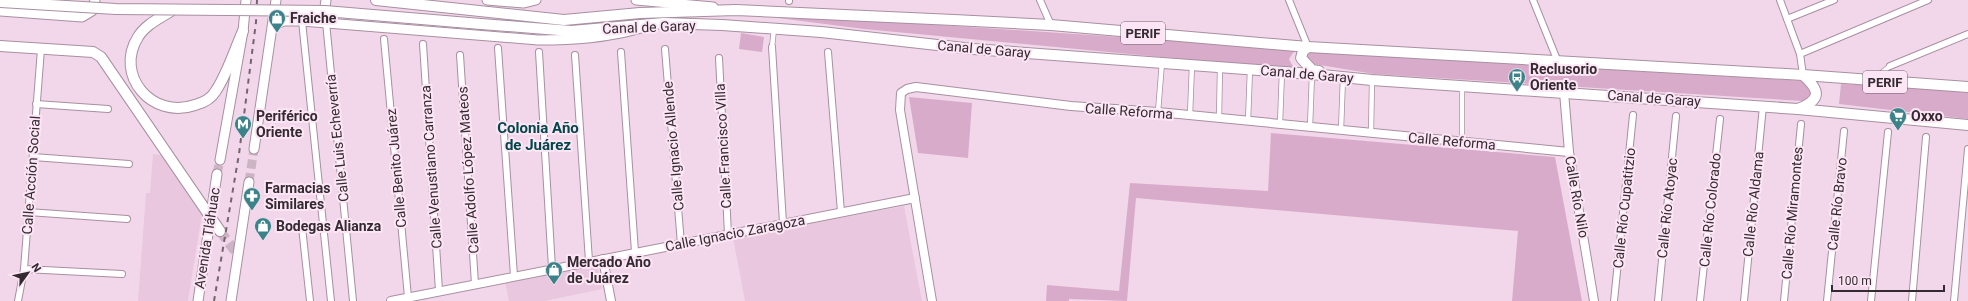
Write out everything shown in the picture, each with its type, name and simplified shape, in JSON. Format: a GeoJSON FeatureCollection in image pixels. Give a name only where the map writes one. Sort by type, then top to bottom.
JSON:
{"type":"FeatureCollection","features":[{"type":"Feature","properties":{"kind":"main road"},"geometry":{"type":"LineString","coordinates":[[0,11],[82,17],[92,11],[95,0]]}},
{"type":"Feature","properties":{"kind":"main road"},"geometry":{"type":"LineString","coordinates":[[254,149],[274,25],[276,0]]}},
{"type":"Feature","properties":{"kind":"main road"},"geometry":{"type":"LineString","coordinates":[[326,0],[326,12],[330,23]]}},
{"type":"Feature","properties":{"kind":"main road","name":"Canal de Garay"},"geometry":{"type":"LineString","coordinates":[[376,0],[564,20],[640,13],[736,10]]}},
{"type":"Feature","properties":{"kind":"main road"},"geometry":{"type":"LineString","coordinates":[[487,0],[524,3],[536,0]]}},
{"type":"Feature","properties":{"kind":"main road","name":"Canal de Garay"},"geometry":{"type":"LineString","coordinates":[[636,0],[736,10],[1050,25],[1308,47],[1803,75],[1968,87]]}},
{"type":"Feature","properties":{"kind":"main road"},"geometry":{"type":"LineString","coordinates":[[220,160],[248,1]]}},
{"type":"Feature","properties":{"kind":"main road","name":"Canal de Garay"},"geometry":{"type":"LineString","coordinates":[[0,2],[116,9],[325,10],[571,31],[654,24],[774,29],[973,49],[1282,71],[1372,80],[1462,84],[1763,106],[1968,125]]}},
{"type":"Feature","properties":{"kind":"main road"},"geometry":{"type":"LineString","coordinates":[[171,10],[146,27],[138,37],[131,53],[132,73],[142,93],[163,107],[183,110],[202,103],[215,93],[243,31]]}},
{"type":"Feature","properties":{"kind":"main road"},"geometry":{"type":"LineString","coordinates":[[274,25],[284,21],[302,20],[538,40],[575,40],[619,34],[654,24]]}},
{"type":"Feature","properties":{"kind":"main road"},"geometry":{"type":"LineString","coordinates":[[0,46],[93,52],[101,58],[220,231]]}},
{"type":"Feature","properties":{"kind":"main road"},"geometry":{"type":"LineString","coordinates":[[1308,47],[1303,51],[1301,58],[1312,70],[1342,76]]}},
{"type":"Feature","properties":{"kind":"main road"},"geometry":{"type":"LineString","coordinates":[[1798,109],[1813,102],[1817,95],[1816,88],[1803,75]]}},
{"type":"Feature","properties":{"kind":"main road","name":"Avenida Tláhuac"},"geometry":{"type":"LineString","coordinates":[[198,301],[217,174]]}},
{"type":"Feature","properties":{"kind":"main road"},"geometry":{"type":"LineString","coordinates":[[231,301],[249,182]]}},
{"type":"Feature","properties":{"kind":"street"},"geometry":{"type":"LineString","coordinates":[[1040,0],[1050,25]]}},
{"type":"Feature","properties":{"kind":"street"},"geometry":{"type":"LineString","coordinates":[[1289,0],[1308,47]]}},
{"type":"Feature","properties":{"kind":"street"},"geometry":{"type":"LineString","coordinates":[[1533,0],[1558,62]]}},
{"type":"Feature","properties":{"kind":"street"},"geometry":{"type":"LineString","coordinates":[[1780,0],[1800,54],[1803,75]]}},
{"type":"Feature","properties":{"kind":"street"},"geometry":{"type":"LineString","coordinates":[[1787,19],[1834,0]]}},
{"type":"Feature","properties":{"kind":"street"},"geometry":{"type":"LineString","coordinates":[[1800,54],[1928,0]]}},
{"type":"Feature","properties":{"kind":"street"},"geometry":{"type":"LineString","coordinates":[[302,20],[331,301]]}},
{"type":"Feature","properties":{"kind":"street","name":"Calle Luis Echeverría"},"geometry":{"type":"LineString","coordinates":[[330,23],[354,301]]}},
{"type":"Feature","properties":{"kind":"street"},"geometry":{"type":"LineString","coordinates":[[774,29],[772,47],[783,223]]}},
{"type":"Feature","properties":{"kind":"street"},"geometry":{"type":"LineString","coordinates":[[1871,81],[1890,66],[1968,34]]}},
{"type":"Feature","properties":{"kind":"street","name":"Calle Benito Juárez"},"geometry":{"type":"LineString","coordinates":[[384,39],[408,297]]}},
{"type":"Feature","properties":{"kind":"street","name":"Calle Venustiano Carranza"},"geometry":{"type":"LineString","coordinates":[[423,44],[439,291]]}},
{"type":"Feature","properties":{"kind":"street"},"geometry":{"type":"LineString","coordinates":[[498,48],[514,276]]}},
{"type":"Feature","properties":{"kind":"street","name":"Calle Acción Social"},"geometry":{"type":"LineString","coordinates":[[18,301],[24,269],[41,49]]}},
{"type":"Feature","properties":{"kind":"street","name":"Calle Ignacio Allende"},"geometry":{"type":"LineString","coordinates":[[665,49],[681,244]]}},
{"type":"Feature","properties":{"kind":"street"},"geometry":{"type":"LineString","coordinates":[[539,52],[552,268]]}},
{"type":"Feature","properties":{"kind":"street"},"geometry":{"type":"LineString","coordinates":[[621,52],[635,252]]}},
{"type":"Feature","properties":{"kind":"street"},"geometry":{"type":"LineString","coordinates":[[828,52],[841,212]]}},
{"type":"Feature","properties":{"kind":"street","name":"Calle Adolfo López Mateos"},"geometry":{"type":"LineString","coordinates":[[460,55],[475,284]]}},
{"type":"Feature","properties":{"kind":"street"},"geometry":{"type":"LineString","coordinates":[[575,55],[589,261]]}},
{"type":"Feature","properties":{"kind":"street","name":"Calle Francisco Villa"},"geometry":{"type":"LineString","coordinates":[[719,58],[728,234]]}},
{"type":"Feature","properties":{"kind":"street"},"geometry":{"type":"LineString","coordinates":[[1158,112],[1162,62]]}},
{"type":"Feature","properties":{"kind":"street"},"geometry":{"type":"LineString","coordinates":[[1190,115],[1192,65]]}},
{"type":"Feature","properties":{"kind":"street"},"geometry":{"type":"LineString","coordinates":[[1219,118],[1220,67]]}},
{"type":"Feature","properties":{"kind":"street"},"geometry":{"type":"LineString","coordinates":[[1248,121],[1250,69]]}},
{"type":"Feature","properties":{"kind":"street"},"geometry":{"type":"LineString","coordinates":[[1280,124],[1282,71]]}},
{"type":"Feature","properties":{"kind":"street"},"geometry":{"type":"LineString","coordinates":[[1310,127],[1312,74]]}},
{"type":"Feature","properties":{"kind":"street"},"geometry":{"type":"LineString","coordinates":[[1341,130],[1342,76]]}},
{"type":"Feature","properties":{"kind":"street"},"geometry":{"type":"LineString","coordinates":[[1371,133],[1372,80]]}},
{"type":"Feature","properties":{"kind":"street"},"geometry":{"type":"LineString","coordinates":[[1462,84],[1462,142]]}},
{"type":"Feature","properties":{"kind":"street","name":"Calle Reforma"},"geometry":{"type":"LineString","coordinates":[[932,301],[900,110],[901,93],[907,89],[916,87],[1071,106],[1158,112],[1569,152]]}},
{"type":"Feature","properties":{"kind":"street","name":"Calle Río Nilo"},"geometry":{"type":"LineString","coordinates":[[1564,92],[1569,152],[1594,301]]}},
{"type":"Feature","properties":{"kind":"street"},"geometry":{"type":"LineString","coordinates":[[36,104],[108,109]]}},
{"type":"Feature","properties":{"kind":"street","name":"Calle Río Aldama"},"geometry":{"type":"LineString","coordinates":[[1744,301],[1763,106]]}},
{"type":"Feature","properties":{"kind":"street","name":"Calle Río Cupatitzio"},"geometry":{"type":"LineString","coordinates":[[1614,301],[1633,115]]}},
{"type":"Feature","properties":{"kind":"street","name":"Calle Río Atoyac"},"geometry":{"type":"LineString","coordinates":[[1658,301],[1676,116]]}},
{"type":"Feature","properties":{"kind":"street","name":"Calle Río Colorado"},"geometry":{"type":"LineString","coordinates":[[1700,301],[1720,120]]}},
{"type":"Feature","properties":{"kind":"street","name":"Calle Río Miramontes"},"geometry":{"type":"LineString","coordinates":[[1784,301],[1801,124]]}},
{"type":"Feature","properties":{"kind":"street","name":"Calle Río Bravo"},"geometry":{"type":"LineString","coordinates":[[1827,301],[1844,131]]}},
{"type":"Feature","properties":{"kind":"street"},"geometry":{"type":"LineString","coordinates":[[1871,301],[1888,132]]}},
{"type":"Feature","properties":{"kind":"street"},"geometry":{"type":"LineString","coordinates":[[1912,301],[1926,137]]}},
{"type":"Feature","properties":{"kind":"street"},"geometry":{"type":"LineString","coordinates":[[1954,301],[1968,149]]}},
{"type":"Feature","properties":{"kind":"street"},"geometry":{"type":"LineString","coordinates":[[33,157],[129,164]]}},
{"type":"Feature","properties":{"kind":"street","name":"Calle Ignacio Zaragoza"},"geometry":{"type":"LineString","coordinates":[[391,301],[552,268],[915,198]]}},
{"type":"Feature","properties":{"kind":"street"},"geometry":{"type":"LineString","coordinates":[[28,212],[127,219]]}},
{"type":"Feature","properties":{"kind":"street"},"geometry":{"type":"LineString","coordinates":[[302,227],[310,301]]}},
{"type":"Feature","properties":{"kind":"street"},"geometry":{"type":"LineString","coordinates":[[603,259],[611,301]]}},
{"type":"Feature","properties":{"kind":"street"},"geometry":{"type":"LineString","coordinates":[[24,269],[122,274]]}},
{"type":"Feature","properties":{"kind":"shaded area"},"geometry":{"type":"Polygon","coordinates":[[[778,18],[865,20],[1300,49],[1293,53],[1289,59],[1292,65],[1298,70],[864,29],[778,18]]]}},
{"type":"Feature","properties":{"kind":"shaded area"},"geometry":{"type":"Polygon","coordinates":[[[741,33],[764,37],[762,52],[739,49],[741,33]]]}},
{"type":"Feature","properties":{"kind":"shaded area"},"geometry":{"type":"Polygon","coordinates":[[[1309,52],[1806,81],[1812,94],[1809,99],[1803,101],[1374,74],[1308,63],[1306,58],[1309,52]]]}},
{"type":"Feature","properties":{"kind":"shaded area"},"geometry":{"type":"Polygon","coordinates":[[[1841,84],[1927,88],[1968,93],[1968,119],[1839,104],[1841,84]]]}},
{"type":"Feature","properties":{"kind":"shaded area"},"geometry":{"type":"Polygon","coordinates":[[[909,97],[972,103],[968,158],[918,153],[909,97]]]}},
{"type":"Feature","properties":{"kind":"shaded area"},"geometry":{"type":"Polygon","coordinates":[[[1271,133],[1555,157],[1582,301],[1512,301],[1518,231],[1136,198],[1127,301],[1069,299],[1069,301],[1046,301],[1047,285],[1119,291],[1130,183],[1268,191],[1271,133]]]}},
{"type":"Feature","properties":{"kind":"shaded area"},"geometry":{"type":"Polygon","coordinates":[[[153,154],[161,155],[202,214],[188,301],[138,301],[146,193],[150,193],[153,154]]]}},
{"type":"Feature","properties":{"kind":"shaded area"},"geometry":{"type":"Polygon","coordinates":[[[904,206],[922,301],[745,301],[733,238],[904,206]]]}},
{"type":"Feature","properties":{"kind":"shaded area","name":"Mercado Año de Juárez"},"geometry":{"type":"Polygon","coordinates":[[[597,263],[602,289],[545,301],[509,301],[505,282],[597,263]]]}},
{"type":"Feature","properties":{"kind":"tunnel"},"geometry":{"type":"LineString","coordinates":[[249,182],[254,149]]}},
{"type":"Feature","properties":{"kind":"tunnel"},"geometry":{"type":"LineString","coordinates":[[217,174],[220,160]]}},
{"type":"Feature","properties":{"kind":"tunnel"},"geometry":{"type":"LineString","coordinates":[[220,231],[238,255]]}},
{"type":"Feature","properties":{"kind":"railway"},"geometry":{"type":"LineString","coordinates":[[214,301],[239,154],[256,22],[257,0]]}},
{"type":"Feature","properties":{"kind":"place","name":"Fraiche"},"geometry":{"type":"Point","coordinates":[277,33]}},
{"type":"Feature","properties":{"kind":"place","name":"Reclusorio Oriente"},"geometry":{"type":"Point","coordinates":[1517,92]}},
{"type":"Feature","properties":{"kind":"place","name":"Oxxo"},"geometry":{"type":"Point","coordinates":[1898,131]}},
{"type":"Feature","properties":{"kind":"place","name":"Periférico Oriente"},"geometry":{"type":"Point","coordinates":[243,139]}},
{"type":"Feature","properties":{"kind":"place","name":"Farmacias Similares"},"geometry":{"type":"Point","coordinates":[252,211]}},
{"type":"Feature","properties":{"kind":"place","name":"Bodegas Alianza"},"geometry":{"type":"Point","coordinates":[263,241]}},
{"type":"Feature","properties":{"kind":"place","name":"Mercado Año de Juárez"},"geometry":{"type":"Point","coordinates":[554,285]}},
{"type":"Feature","properties":{"kind":"district","name":"Colonia Año de Juárez"},"geometry":{"type":"Point","coordinates":[538,136]}}]}
